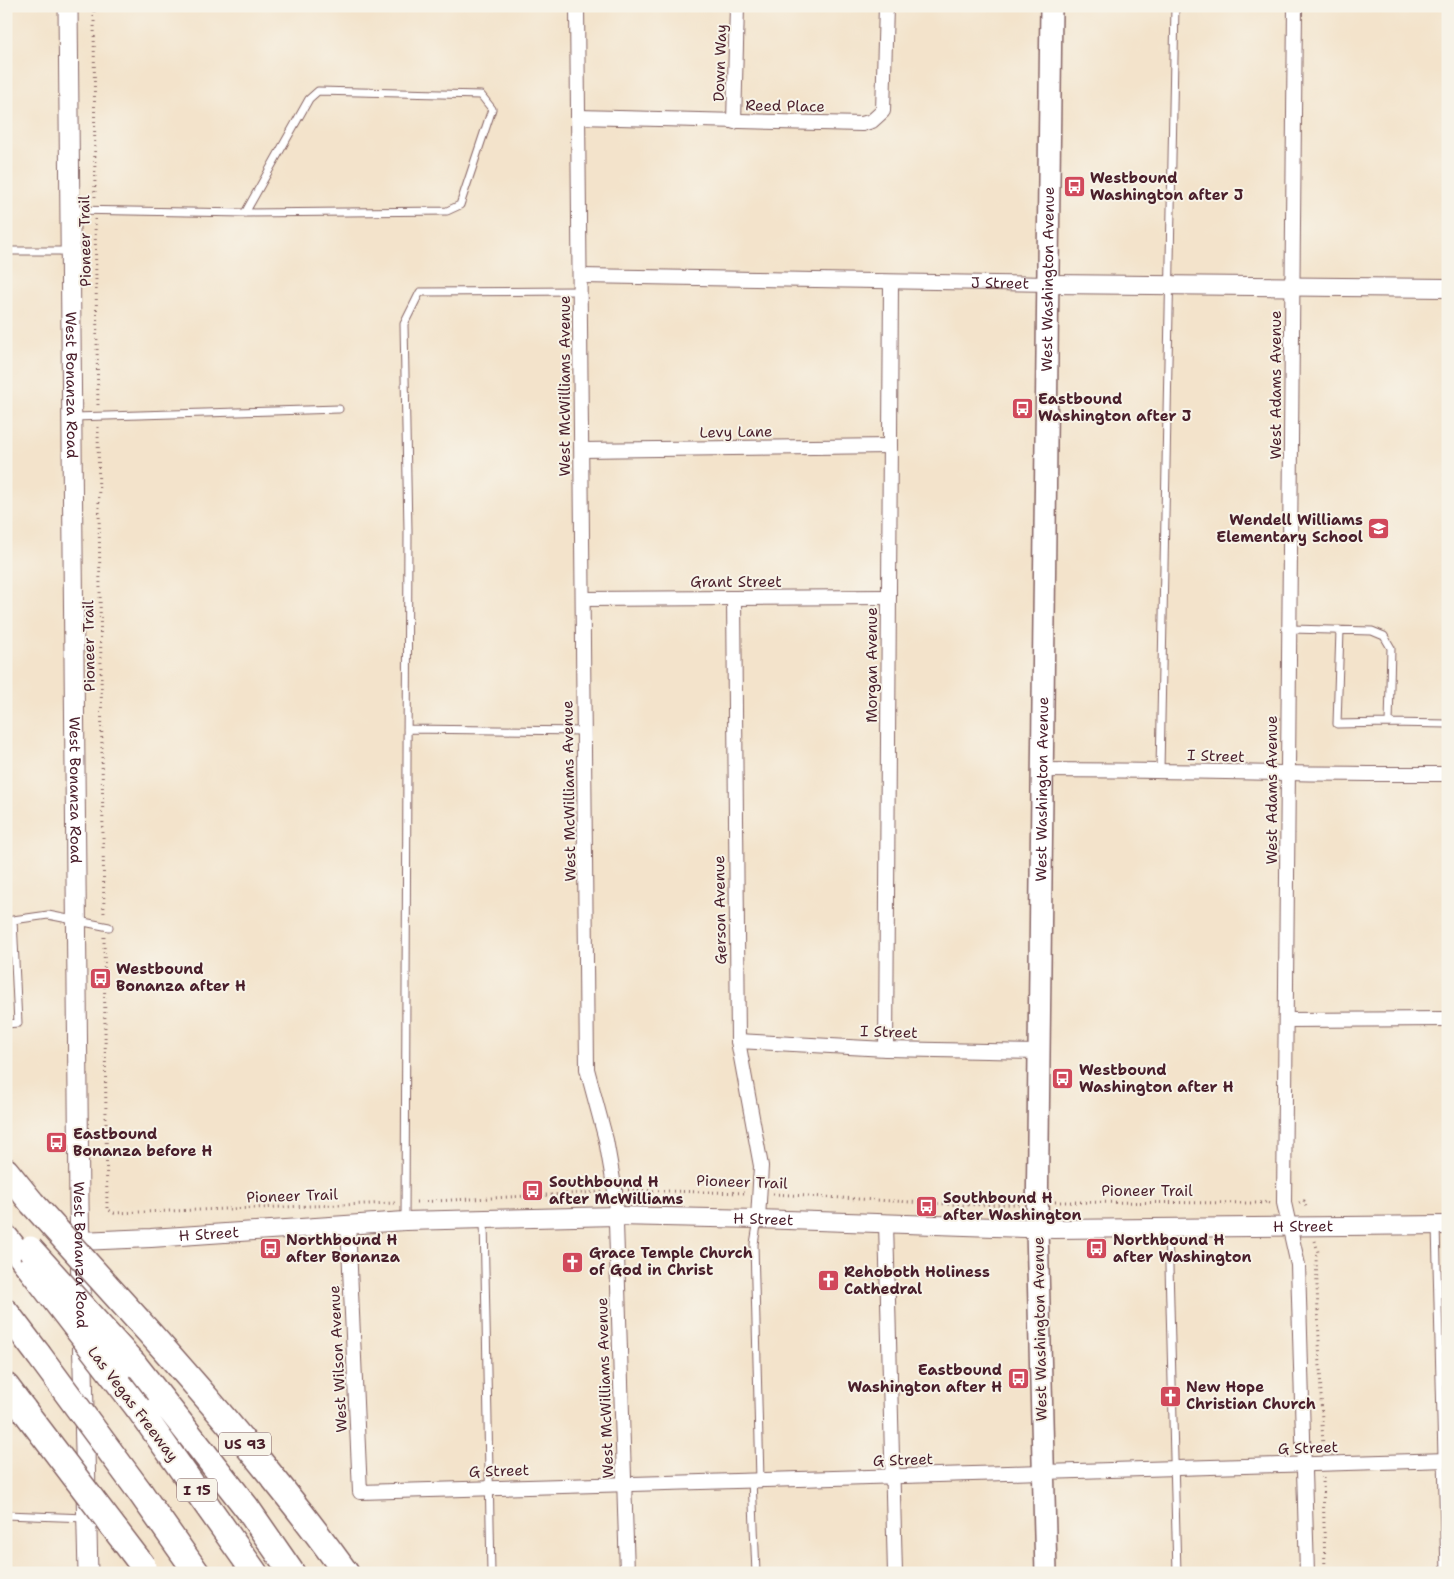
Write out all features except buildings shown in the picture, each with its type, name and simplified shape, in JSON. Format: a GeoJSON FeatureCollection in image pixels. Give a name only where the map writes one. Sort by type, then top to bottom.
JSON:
{"type":"FeatureCollection","features":[{"type":"Feature","properties":{"kind":"highway","name":"US 93"},"geometry":{"type":"LineString","coordinates":[[6,1170],[32,1203],[217,1409],[317,1532],[346,1573]]}},
{"type":"Feature","properties":{"kind":"highway"},"geometry":{"type":"LineString","coordinates":[[6,1224],[30,1259],[134,1364],[247,1508],[292,1573]]}},
{"type":"Feature","properties":{"kind":"highway","name":"Las Vegas Freeway"},"geometry":{"type":"LineString","coordinates":[[6,1238],[30,1259],[255,1573]]}},
{"type":"Feature","properties":{"kind":"highway"},"geometry":{"type":"LineString","coordinates":[[6,1312],[140,1492],[197,1573]]}},
{"type":"Feature","properties":{"kind":"highway"},"geometry":{"type":"LineString","coordinates":[[6,1386],[146,1570]]}},
{"type":"Feature","properties":{"kind":"highway"},"geometry":{"type":"LineString","coordinates":[[180,1549],[187,1573]]}},
{"type":"Feature","properties":{"kind":"main road","name":"West Bonanza Road"},"geometry":{"type":"LineString","coordinates":[[68,6],[80,1240],[88,1573]]}},
{"type":"Feature","properties":{"kind":"main road","name":"West Washington Avenue"},"geometry":{"type":"LineString","coordinates":[[1046,1573],[1037,1229],[1051,6]]}},
{"type":"Feature","properties":{"kind":"street","name":"West McWilliams Avenue"},"geometry":{"type":"LineString","coordinates":[[577,6],[588,1069],[606,1140],[615,1191],[627,1573]]}},
{"type":"Feature","properties":{"kind":"street","name":"Down Way"},"geometry":{"type":"LineString","coordinates":[[734,122],[737,6]]}},
{"type":"Feature","properties":{"kind":"street","name":"Reed Place"},"geometry":{"type":"LineString","coordinates":[[578,117],[862,124],[872,121],[883,111],[886,6]]}},
{"type":"Feature","properties":{"kind":"street","name":"West Adams Avenue"},"geometry":{"type":"LineString","coordinates":[[1295,6],[1284,1203],[1298,1265],[1307,1573]]}},
{"type":"Feature","properties":{"kind":"street","name":"J Street"},"geometry":{"type":"LineString","coordinates":[[581,276],[1293,288],[1448,288]]}},
{"type":"Feature","properties":{"kind":"street","name":"Morgan Avenue"},"geometry":{"type":"LineString","coordinates":[[886,1049],[891,282]]}},
{"type":"Feature","properties":{"kind":"street","name":"Levy Lane"},"geometry":{"type":"LineString","coordinates":[[582,450],[890,446]]}},
{"type":"Feature","properties":{"kind":"street","name":"Grant Street"},"geometry":{"type":"LineString","coordinates":[[583,599],[888,597]]}},
{"type":"Feature","properties":{"kind":"street","name":"Gerson Avenue"},"geometry":{"type":"LineString","coordinates":[[734,598],[738,1041],[761,1166],[758,1218]]}},
{"type":"Feature","properties":{"kind":"street","name":"I Street"},"geometry":{"type":"LineString","coordinates":[[1042,770],[1160,770],[1288,775],[1448,774]]}},
{"type":"Feature","properties":{"kind":"street"},"geometry":{"type":"LineString","coordinates":[[1286,1020],[1448,1018]]}},
{"type":"Feature","properties":{"kind":"street","name":"I Street"},"geometry":{"type":"LineString","coordinates":[[738,1041],[886,1049],[1040,1052]]}},
{"type":"Feature","properties":{"kind":"street","name":"H Street"},"geometry":{"type":"LineString","coordinates":[[80,1240],[152,1238],[405,1221],[616,1216],[758,1218],[1037,1229],[1442,1225]]}},
{"type":"Feature","properties":{"kind":"street"},"geometry":{"type":"LineString","coordinates":[[886,1223],[896,1573]]}},
{"type":"Feature","properties":{"kind":"street","name":"West Wilson Avenue"},"geometry":{"type":"LineString","coordinates":[[348,1224],[360,1492]]}},
{"type":"Feature","properties":{"kind":"street","name":"G Street"},"geometry":{"type":"LineString","coordinates":[[360,1492],[1445,1460]]}},
{"type":"Feature","properties":{"kind":"lane"},"geometry":{"type":"LineString","coordinates":[[1160,770],[1175,6]]}},
{"type":"Feature","properties":{"kind":"lane"},"geometry":{"type":"LineString","coordinates":[[69,210],[245,213],[447,211],[460,205],[492,109],[481,96],[318,91],[309,99],[245,213]]}},
{"type":"Feature","properties":{"kind":"lane"},"geometry":{"type":"LineString","coordinates":[[6,251],[69,251]]}},
{"type":"Feature","properties":{"kind":"lane"},"geometry":{"type":"LineString","coordinates":[[405,1221],[408,531],[404,324],[420,292],[581,291]]}},
{"type":"Feature","properties":{"kind":"lane"},"geometry":{"type":"LineString","coordinates":[[71,417],[339,409]]}},
{"type":"Feature","properties":{"kind":"lane"},"geometry":{"type":"LineString","coordinates":[[1290,629],[1372,631],[1384,636],[1391,648],[1389,723]]}},
{"type":"Feature","properties":{"kind":"lane"},"geometry":{"type":"LineString","coordinates":[[1340,630],[1337,724],[1448,724]]}},
{"type":"Feature","properties":{"kind":"lane"},"geometry":{"type":"LineString","coordinates":[[407,729],[584,731]]}},
{"type":"Feature","properties":{"kind":"lane"},"geometry":{"type":"LineString","coordinates":[[6,1024],[18,1023],[9,920],[48,915],[106,926]]}},
{"type":"Feature","properties":{"kind":"lane"},"geometry":{"type":"LineString","coordinates":[[756,1573],[754,1244],[758,1218]]}},
{"type":"Feature","properties":{"kind":"lane"},"geometry":{"type":"LineString","coordinates":[[484,1219],[491,1573]]}},
{"type":"Feature","properties":{"kind":"lane"},"geometry":{"type":"LineString","coordinates":[[1442,1225],[1445,1573]]}},
{"type":"Feature","properties":{"kind":"lane"},"geometry":{"type":"LineString","coordinates":[[1168,1228],[1177,1573]]}},
{"type":"Feature","properties":{"kind":"lane"},"geometry":{"type":"LineString","coordinates":[[6,1515],[87,1518]]}},
{"type":"Feature","properties":{"kind":"path","name":"Pioneer Trail"},"geometry":{"type":"LineString","coordinates":[[94,6],[95,210],[106,926],[107,1209],[114,1213],[405,1203],[635,1189],[962,1205],[1064,1202],[1264,1203],[1267,1201],[1270,1204],[1301,1203],[1304,1201],[1318,1252],[1316,1257],[1324,1464],[1325,1573]]}},
{"type":"Feature","properties":{"kind":"place","name":"Westbound Washington after J"},"geometry":{"type":"Point","coordinates":[1074,187]}},
{"type":"Feature","properties":{"kind":"place","name":"Eastbound Washington after J"},"geometry":{"type":"Point","coordinates":[1022,408]}},
{"type":"Feature","properties":{"kind":"place","name":"Wendell Williams Elementary School"},"geometry":{"type":"Point","coordinates":[1379,529]}},
{"type":"Feature","properties":{"kind":"place","name":"Westbound Bonanza after H"},"geometry":{"type":"Point","coordinates":[100,978]}},
{"type":"Feature","properties":{"kind":"place","name":"Westbound Washington after H"},"geometry":{"type":"Point","coordinates":[1063,1079]}},
{"type":"Feature","properties":{"kind":"place","name":"Eastbound Bonanza before H"},"geometry":{"type":"Point","coordinates":[57,1143]}},
{"type":"Feature","properties":{"kind":"place","name":"Southbound H after McWilliams"},"geometry":{"type":"Point","coordinates":[533,1191]}},
{"type":"Feature","properties":{"kind":"place","name":"Southbound H after Washington"},"geometry":{"type":"Point","coordinates":[927,1207]}},
{"type":"Feature","properties":{"kind":"place","name":"Northbound H after Bonanza"},"geometry":{"type":"Point","coordinates":[270,1249]}},
{"type":"Feature","properties":{"kind":"place","name":"Northbound H after Washington"},"geometry":{"type":"Point","coordinates":[1097,1249]}},
{"type":"Feature","properties":{"kind":"place","name":"Grace Temple Church of God in Christ"},"geometry":{"type":"Point","coordinates":[573,1262]}},
{"type":"Feature","properties":{"kind":"place","name":"Rehoboth Holiness Cathedral"},"geometry":{"type":"Point","coordinates":[828,1281]}},
{"type":"Feature","properties":{"kind":"place","name":"Eastbound Washington after H"},"geometry":{"type":"Point","coordinates":[1018,1379]}},
{"type":"Feature","properties":{"kind":"place","name":"New Hope Christian Church"},"geometry":{"type":"Point","coordinates":[1170,1396]}}]}
